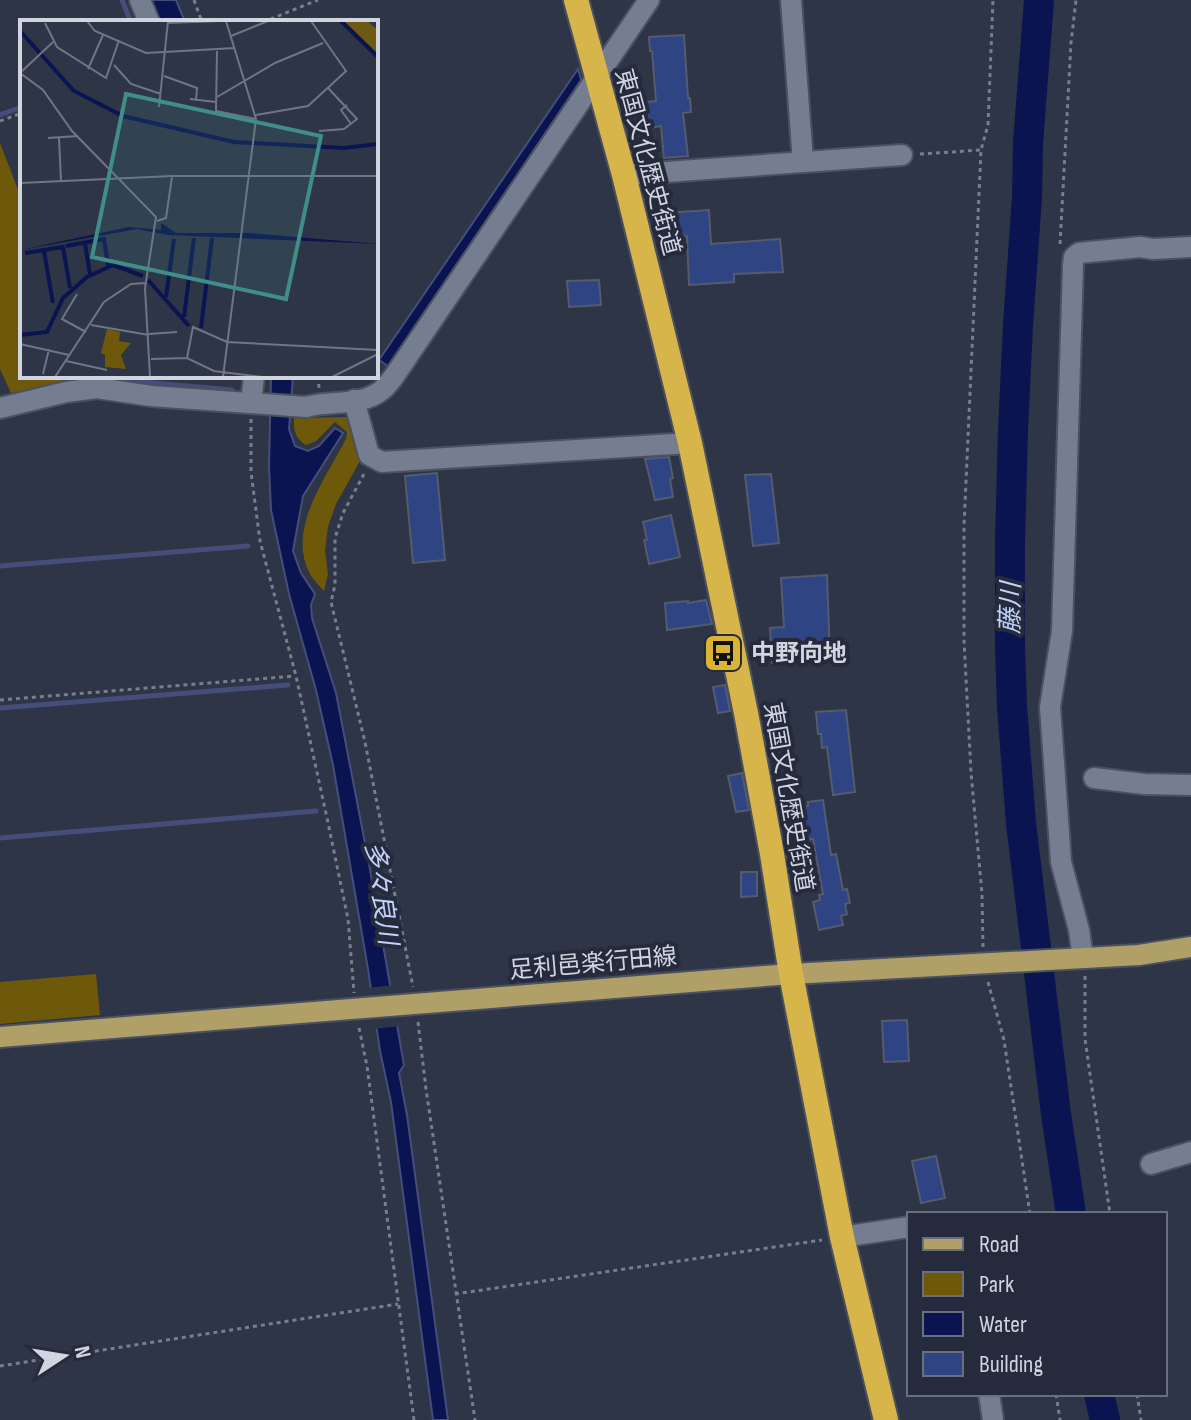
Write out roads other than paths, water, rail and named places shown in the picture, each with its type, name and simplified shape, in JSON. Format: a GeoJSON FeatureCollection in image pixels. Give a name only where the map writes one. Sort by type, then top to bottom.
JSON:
{"type":"FeatureCollection","features":[{"type":"Feature","properties":{"kind":"highway","name":"東国文化歴史街道"},"geometry":{"type":"LineString","coordinates":[[576,0],[624,175],[690,443],[749,728],[791,974],[842,1237],[886,1420]]}},
{"type":"Feature","properties":{"kind":"main road","name":"足利邑楽行田線"},"geometry":{"type":"LineString","coordinates":[[0,1037],[791,974],[990,964],[1081,964],[1191,947]]}},
{"type":"Feature","properties":{"kind":"street"},"geometry":{"type":"LineString","coordinates":[[140,0],[148,20]]}},
{"type":"Feature","properties":{"kind":"street"},"geometry":{"type":"LineString","coordinates":[[0,408],[97,388],[151,396],[306,407],[360,401],[380,391],[395,375],[649,0]]}},
{"type":"Feature","properties":{"kind":"street"},"geometry":{"type":"LineString","coordinates":[[791,0],[803,162]]}},
{"type":"Feature","properties":{"kind":"street"},"geometry":{"type":"LineString","coordinates":[[624,175],[902,155]]}},
{"type":"Feature","properties":{"kind":"street"},"geometry":{"type":"LineString","coordinates":[[1081,964],[1079,930],[1061,862],[1050,707],[1062,631],[1074,257],[1079,253],[1140,247],[1191,247]]}},
{"type":"Feature","properties":{"kind":"street"},"geometry":{"type":"LineString","coordinates":[[254,378],[254,403]]}},
{"type":"Feature","properties":{"kind":"street"},"geometry":{"type":"LineString","coordinates":[[354,400],[369,455],[382,462],[690,443]]}},
{"type":"Feature","properties":{"kind":"street"},"geometry":{"type":"LineString","coordinates":[[1094,778],[1191,785]]}},
{"type":"Feature","properties":{"kind":"street"},"geometry":{"type":"LineString","coordinates":[[1151,1164],[1191,1152]]}},
{"type":"Feature","properties":{"kind":"street"},"geometry":{"type":"LineString","coordinates":[[842,1237],[907,1227]]}},
{"type":"Feature","properties":{"kind":"street"},"geometry":{"type":"LineString","coordinates":[[989,1396],[993,1420]]}},
{"type":"Feature","properties":{"kind":"water"},"geometry":{"type":"Polygon","coordinates":[[[146,0],[176,0],[184,20],[154,20],[146,0]]]}},
{"type":"Feature","properties":{"kind":"water"},"geometry":{"type":"Polygon","coordinates":[[[578,69],[581,80],[388,366],[379,360],[578,69]]]}},
{"type":"Feature","properties":{"kind":"water"},"geometry":{"type":"Polygon","coordinates":[[[271,378],[293,378],[289,429],[295,446],[308,451],[319,446],[335,428],[343,433],[303,496],[293,551],[301,573],[315,594],[311,605],[312,618],[336,693],[369,864],[404,1065],[399,1073],[448,1420],[433,1420],[391,1102],[333,765],[271,510],[271,378]]]}},
{"type":"Feature","properties":{"kind":"waterway"},"geometry":{"type":"LineString","coordinates":[[122,0],[130,20]]}},
{"type":"Feature","properties":{"kind":"waterway","name":"藤川"},"geometry":{"type":"LineString","coordinates":[[1039,0],[1013,430],[1010,646],[1021,823],[1071,1212]]}},
{"type":"Feature","properties":{"kind":"waterway"},"geometry":{"type":"LineString","coordinates":[[0,115],[20,108]]}},
{"type":"Feature","properties":{"kind":"waterway"},"geometry":{"type":"LineString","coordinates":[[121,383],[131,381],[232,390]]}},
{"type":"Feature","properties":{"kind":"waterway"},"geometry":{"type":"LineString","coordinates":[[0,566],[248,546]]}},
{"type":"Feature","properties":{"kind":"waterway"},"geometry":{"type":"LineString","coordinates":[[0,708],[288,685]]}},
{"type":"Feature","properties":{"kind":"waterway"},"geometry":{"type":"LineString","coordinates":[[0,838],[316,811]]}},
{"type":"Feature","properties":{"kind":"waterway","name":"藤川"},"geometry":{"type":"LineString","coordinates":[[1099,1396],[1105,1420]]}},
{"type":"Feature","properties":{"kind":"place","name":"中野向地"},"geometry":{"type":"Point","coordinates":[723,653]}},
{"type":"Feature","properties":{"kind":"water label","name":"多々良川"},"geometry":{"type":"Point","coordinates":[382,893]}}]}
